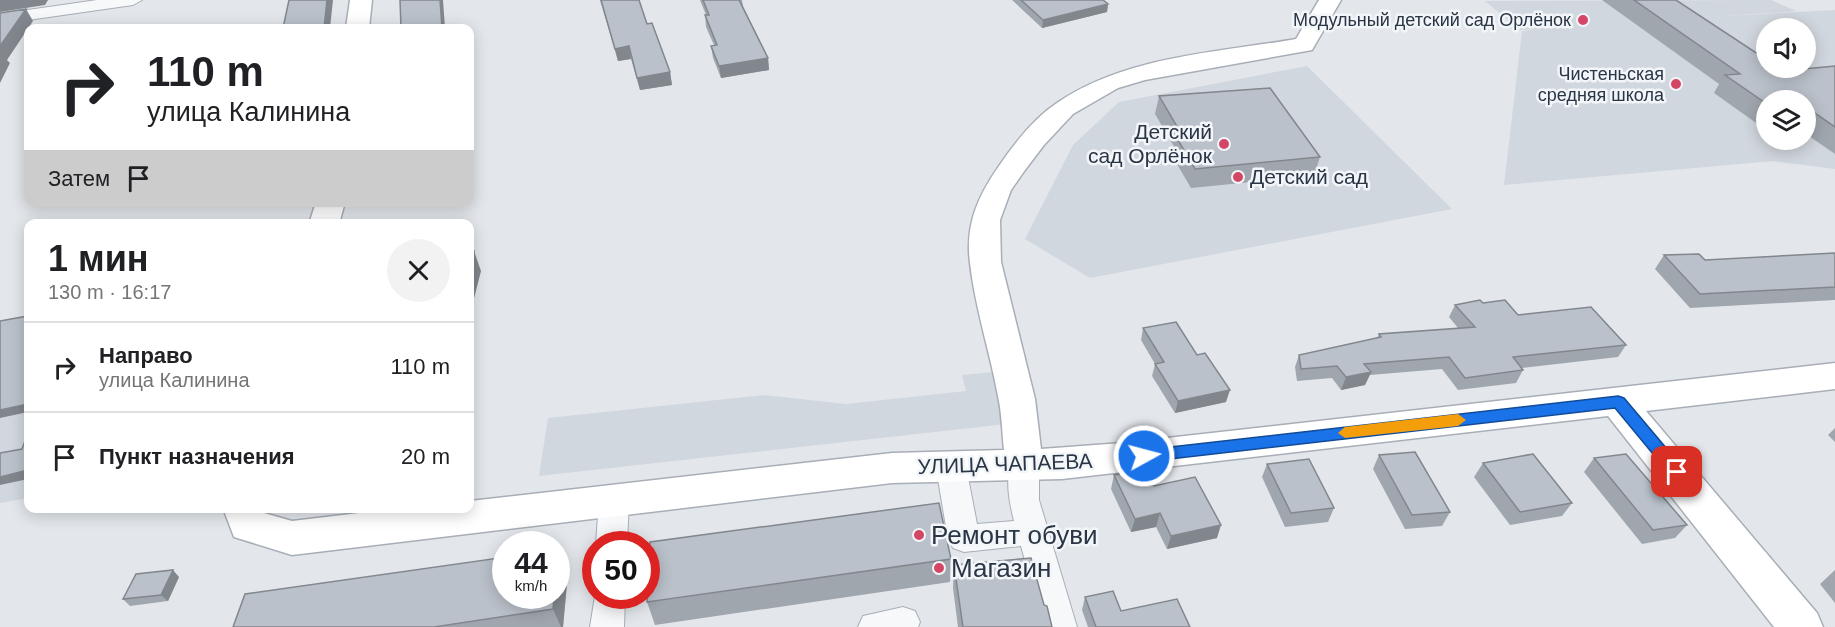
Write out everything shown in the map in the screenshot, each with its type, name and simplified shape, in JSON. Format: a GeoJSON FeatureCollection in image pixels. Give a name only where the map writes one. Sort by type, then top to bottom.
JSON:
{"type":"FeatureCollection","features":[{"type":"Feature","properties":{"kind":"main road"},"geometry":{"type":"LineString","coordinates":[[358,24],[361,0]]}},
{"type":"Feature","properties":{"kind":"main road"},"geometry":{"type":"LineString","coordinates":[[1014,466],[1015,389],[985,262],[985,220],[997,190],[1013,166],[1034,139],[1064,110],[1109,83],[1142,73],[1304,45],[1330,0]]}},
{"type":"Feature","properties":{"kind":"main road","name":"УЛИЦА ЧАПАЕВА"},"geometry":{"type":"LineString","coordinates":[[246,517],[292,538],[892,468],[1062,464],[1835,376]]}},
{"type":"Feature","properties":{"kind":"main road"},"geometry":{"type":"LineString","coordinates":[[1618,402],[1802,627]]}},
{"type":"Feature","properties":{"kind":"street"},"geometry":{"type":"LineString","coordinates":[[0,19],[133,0]]}},
{"type":"Feature","properties":{"kind":"street"},"geometry":{"type":"LineString","coordinates":[[1014,466],[1060,627]]}},
{"type":"Feature","properties":{"kind":"street"},"geometry":{"type":"LineString","coordinates":[[951,467],[964,539],[1033,532]]}},
{"type":"Feature","properties":{"kind":"street"},"geometry":{"type":"LineString","coordinates":[[612,531],[614,501]]}},
{"type":"Feature","properties":{"kind":"street"},"geometry":{"type":"LineString","coordinates":[[607,627],[608,609]]}},
{"type":"Feature","properties":{"kind":"shaded area","name":"Чистеньская средняя школа"},"geometry":{"type":"Polygon","coordinates":[[[1771,0],[1796,11],[1725,16],[1835,10],[1835,169],[1773,161],[1504,185],[1522,31],[1541,29],[1520,30],[1485,1],[1771,0]]]}},
{"type":"Feature","properties":{"kind":"shaded area","name":"Детский сад"},"geometry":{"type":"Polygon","coordinates":[[[1307,66],[1452,209],[1090,278],[1025,239],[1073,145],[1119,102],[1307,66]]]}},
{"type":"Feature","properties":{"kind":"shaded area"},"geometry":{"type":"Polygon","coordinates":[[[24,323],[24,499],[0,503],[0,327],[24,323]]]}},
{"type":"Feature","properties":{"kind":"shaded area"},"geometry":{"type":"Polygon","coordinates":[[[993,372],[1007,424],[539,476],[548,418],[764,395],[846,404],[966,391],[962,375],[993,372]]]}},
{"type":"Feature","properties":{"kind":"building"},"geometry":{"type":"Polygon","coordinates":[[[289,0],[327,0],[324,24],[284,24],[289,0]]]}},
{"type":"Feature","properties":{"kind":"building"},"geometry":{"type":"Polygon","coordinates":[[[400,0],[440,0],[442,24],[401,24],[400,0]]]}},
{"type":"Feature","properties":{"kind":"building"},"geometry":{"type":"Polygon","coordinates":[[[601,0],[639,0],[647,24],[652,23],[670,72],[637,78],[629,46],[615,49],[601,0]]]}},
{"type":"Feature","properties":{"kind":"building"},"geometry":{"type":"Polygon","coordinates":[[[703,0],[739,0],[768,58],[719,66],[711,46],[717,45],[705,15],[709,15],[703,0]]]}},
{"type":"Feature","properties":{"kind":"building"},"geometry":{"type":"Polygon","coordinates":[[[1021,0],[1103,0],[1108,4],[1043,20],[1021,0]]]}},
{"type":"Feature","properties":{"kind":"building"},"geometry":{"type":"Polygon","coordinates":[[[1634,0],[1676,0],[1756,53],[1756,78],[1816,78],[1816,68],[1835,66],[1835,127],[1816,114],[1816,90],[1756,90],[1756,96],[1725,75],[1740,74],[1634,0]]]}},
{"type":"Feature","properties":{"kind":"building"},"geometry":{"type":"Polygon","coordinates":[[[26,9],[0,46],[0,13],[26,9]]]}},
{"type":"Feature","properties":{"kind":"building"},"geometry":{"type":"Polygon","coordinates":[[[1270,88],[1320,157],[1195,169],[1178,140],[1185,140],[1159,96],[1270,88]]]}},
{"type":"Feature","properties":{"kind":"building"},"geometry":{"type":"Polygon","coordinates":[[[1835,253],[1835,287],[1700,294],[1664,255],[1699,254],[1705,260],[1835,253]]]}},
{"type":"Feature","properties":{"kind":"building"},"geometry":{"type":"Polygon","coordinates":[[[1480,300],[1483,303],[1505,300],[1518,315],[1591,307],[1626,345],[1513,357],[1523,370],[1465,378],[1449,357],[1364,364],[1371,372],[1346,377],[1337,366],[1301,369],[1299,355],[1381,337],[1379,334],[1475,327],[1455,305],[1480,300]]]}},
{"type":"Feature","properties":{"kind":"building"},"geometry":{"type":"Polygon","coordinates":[[[24,317],[24,405],[0,410],[0,321],[24,317]]]}},
{"type":"Feature","properties":{"kind":"building"},"geometry":{"type":"Polygon","coordinates":[[[1176,322],[1197,355],[1205,353],[1230,390],[1178,401],[1155,364],[1164,362],[1143,328],[1176,322]]]}},
{"type":"Feature","properties":{"kind":"building"},"geometry":{"type":"Polygon","coordinates":[[[24,444],[24,471],[0,477],[0,453],[22,449],[24,444]]]}},
{"type":"Feature","properties":{"kind":"building"},"geometry":{"type":"Polygon","coordinates":[[[1415,452],[1450,512],[1412,515],[1379,455],[1415,452]]]}},
{"type":"Feature","properties":{"kind":"building"},"geometry":{"type":"Polygon","coordinates":[[[1533,454],[1572,503],[1520,512],[1483,463],[1533,454]]]}},
{"type":"Feature","properties":{"kind":"building"},"geometry":{"type":"Polygon","coordinates":[[[1626,454],[1687,525],[1653,530],[1594,458],[1626,454]]]}},
{"type":"Feature","properties":{"kind":"building"},"geometry":{"type":"Polygon","coordinates":[[[1309,459],[1334,508],[1291,513],[1267,464],[1309,459]]]}},
{"type":"Feature","properties":{"kind":"building"},"geometry":{"type":"Polygon","coordinates":[[[1145,469],[1154,486],[1195,477],[1221,525],[1171,536],[1160,513],[1135,519],[1114,475],[1145,469]]]}},
{"type":"Feature","properties":{"kind":"building"},"geometry":{"type":"Polygon","coordinates":[[[939,503],[951,559],[660,600],[660,541],[939,503]]]}},
{"type":"Feature","properties":{"kind":"building"},"geometry":{"type":"Polygon","coordinates":[[[1031,558],[1052,627],[963,627],[954,565],[1031,558]]]}},
{"type":"Feature","properties":{"kind":"building"},"geometry":{"type":"Polygon","coordinates":[[[492,559],[492,609],[553,609],[434,627],[233,627],[245,594],[492,559]]]}},
{"type":"Feature","properties":{"kind":"building"},"geometry":{"type":"Polygon","coordinates":[[[173,570],[161,595],[123,599],[136,574],[173,570]]]}},
{"type":"Feature","properties":{"kind":"building"},"geometry":{"type":"Polygon","coordinates":[[[1113,591],[1121,611],[1177,599],[1190,627],[1096,627],[1085,597],[1113,591]]]}},
{"type":"Feature","properties":{"kind":"slow traffic"},"geometry":{"type":"LineString","coordinates":[[1345,433],[1458,420]]}},
{"type":"Feature","properties":{"kind":"place","name":"Модульный детский сад Орлёнок"},"geometry":{"type":"Point","coordinates":[1583,20]}},
{"type":"Feature","properties":{"kind":"place","name":"Чистеньская средняя школа"},"geometry":{"type":"Point","coordinates":[1676,84]}},
{"type":"Feature","properties":{"kind":"place","name":"Детский сад Орлёнок"},"geometry":{"type":"Point","coordinates":[1224,144]}},
{"type":"Feature","properties":{"kind":"place","name":"Детский сад"},"geometry":{"type":"Point","coordinates":[1238,177]}},
{"type":"Feature","properties":{"kind":"place","name":"Ремонт обуви"},"geometry":{"type":"Point","coordinates":[919,535]}},
{"type":"Feature","properties":{"kind":"place","name":"Магазин"},"geometry":{"type":"Point","coordinates":[939,568]}},
{"type":"Feature","properties":{"kind":"route"},"geometry":{"type":"LineString","coordinates":[[1144,456],[1618,402],[1636,420],[1677,472]]}}]}
